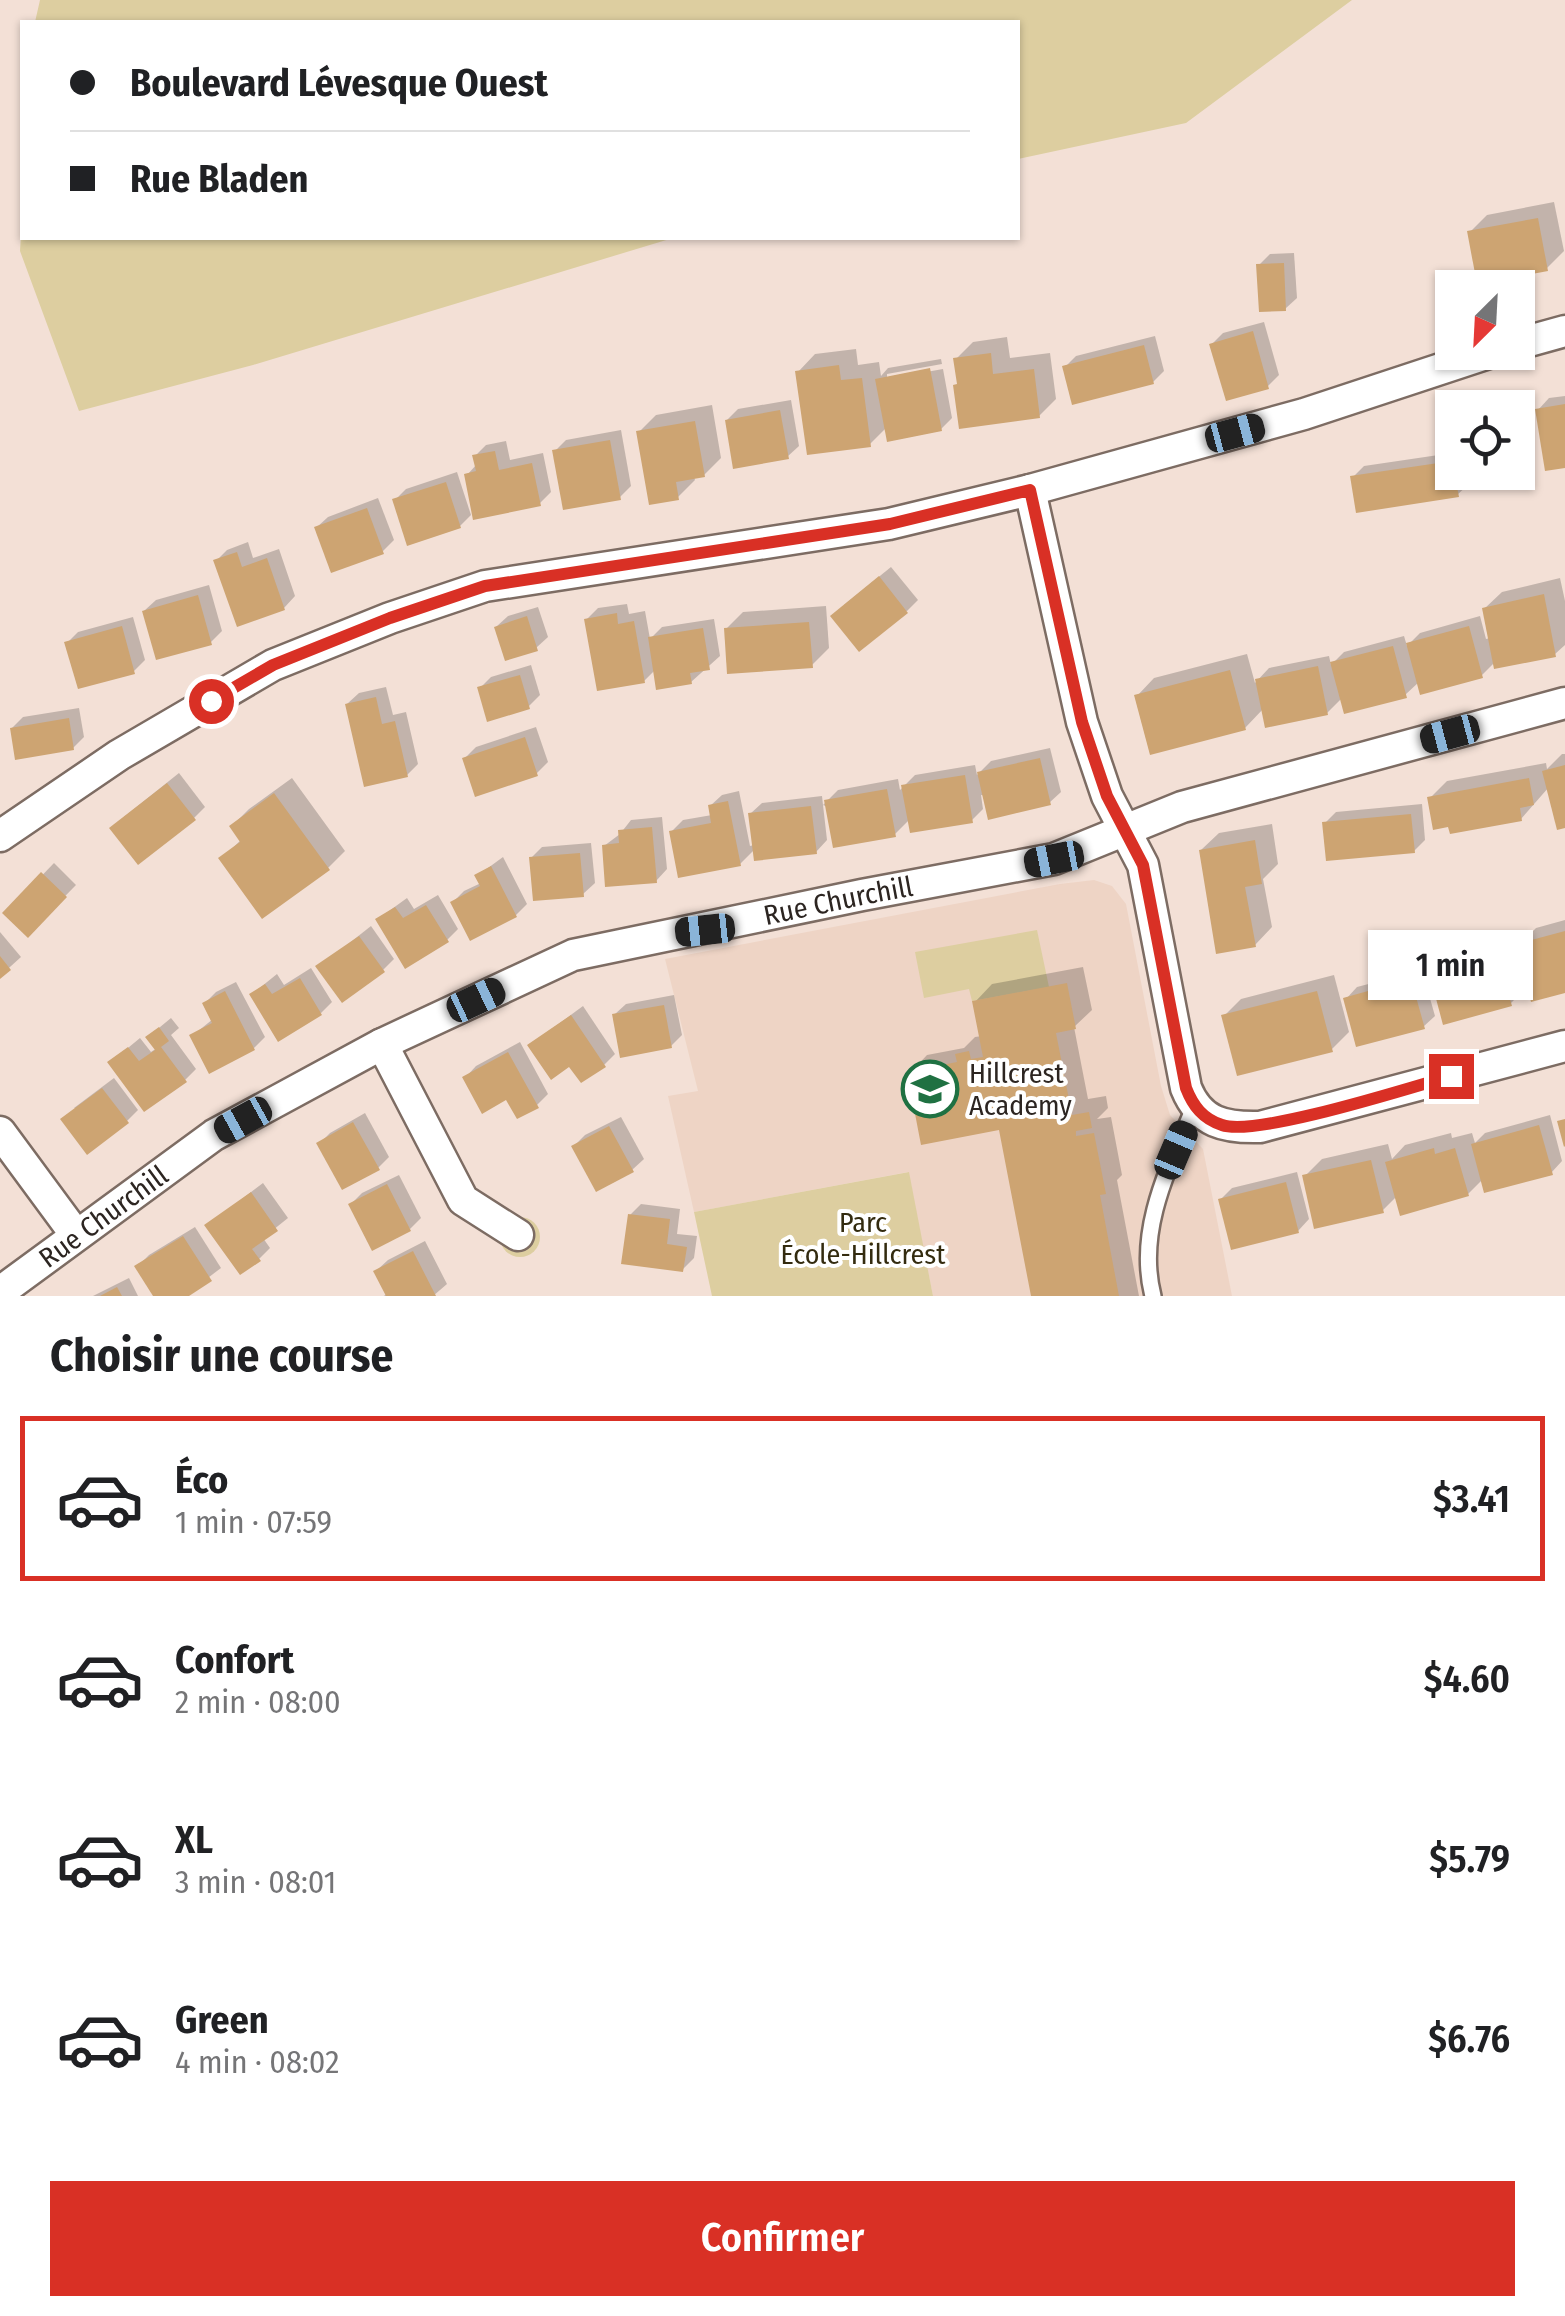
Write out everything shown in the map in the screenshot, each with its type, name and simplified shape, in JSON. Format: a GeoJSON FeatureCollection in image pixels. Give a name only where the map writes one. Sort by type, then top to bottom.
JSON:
{"type":"FeatureCollection","features":[{"type":"Feature","properties":{"kind":"street"},"geometry":{"type":"LineString","coordinates":[[1535,339],[1565,331]]}},
{"type":"Feature","properties":{"kind":"street"},"geometry":{"type":"LineString","coordinates":[[0,836],[119,755],[273,665],[390,618],[485,586],[890,524],[1030,490],[1304,414],[1437,370]]}},
{"type":"Feature","properties":{"kind":"street"},"geometry":{"type":"LineString","coordinates":[[1030,490],[1082,722],[1107,796],[1143,865],[1186,1088],[1194,1108],[1223,1126],[1260,1127],[1565,1046]]}},
{"type":"Feature","properties":{"kind":"street","name":"Rue Churchill"},"geometry":{"type":"LineString","coordinates":[[0,1292],[214,1136],[382,1044],[573,954],[1054,859],[1182,807],[1565,704]]}},
{"type":"Feature","properties":{"kind":"street"},"geometry":{"type":"LineString","coordinates":[[382,1044],[463,1200],[518,1235]]}},
{"type":"Feature","properties":{"kind":"street"},"geometry":{"type":"LineString","coordinates":[[0,1132],[76,1236]]}},
{"type":"Feature","properties":{"kind":"lane"},"geometry":{"type":"LineString","coordinates":[[1153,1296],[1148,1278],[1155,1201],[1194,1108]]}},
{"type":"Feature","properties":{"kind":"shaded area","name":"Hillcrest Academy"},"geometry":{"type":"Polygon","coordinates":[[[1094,880],[1112,886],[1126,904],[1161,1086],[1170,1115],[1203,1149],[1232,1296],[933,1296],[908,1172],[694,1212],[668,1096],[698,1091],[665,959],[1094,880]]]}},
{"type":"Feature","properties":{"kind":"green space"},"geometry":{"type":"Polygon","coordinates":[[[40,0],[1352,0],[1186,123],[1020,159],[1020,20],[35,20],[40,0]]]}},
{"type":"Feature","properties":{"kind":"green space"},"geometry":{"type":"Polygon","coordinates":[[[21,240],[666,240],[253,365],[79,411],[20,251],[21,240]]]}},
{"type":"Feature","properties":{"kind":"green space"},"geometry":{"type":"Polygon","coordinates":[[[1037,930],[1049,987],[972,1001],[969,989],[924,998],[915,952],[1037,930]]]}},
{"type":"Feature","properties":{"kind":"green space","name":"Parc École-Hillcrest"},"geometry":{"type":"Polygon","coordinates":[[[909,1172],[933,1296],[712,1296],[694,1212],[909,1172]]]}},
{"type":"Feature","properties":{"kind":"green space"},"geometry":{"type":"Polygon","coordinates":[[[520,1217],[534,1223],[540,1237],[534,1251],[520,1257],[506,1251],[500,1237],[506,1223],[520,1217]]]}},
{"type":"Feature","properties":{"kind":"building"},"geometry":{"type":"Polygon","coordinates":[[[1538,218],[1548,271],[1474,270],[1467,231],[1538,218]]]}},
{"type":"Feature","properties":{"kind":"building"},"geometry":{"type":"Polygon","coordinates":[[[1284,263],[1286,311],[1259,312],[1256,264],[1284,263]]]}},
{"type":"Feature","properties":{"kind":"building"},"geometry":{"type":"Polygon","coordinates":[[[1253,331],[1269,389],[1226,401],[1209,344],[1253,331]]]}},
{"type":"Feature","properties":{"kind":"building"},"geometry":{"type":"Polygon","coordinates":[[[1144,345],[1154,384],[1072,405],[1062,366],[1144,345]]]}},
{"type":"Feature","properties":{"kind":"building"},"geometry":{"type":"Polygon","coordinates":[[[991,353],[993,374],[1034,369],[1040,418],[959,429],[953,358],[991,353]]]}},
{"type":"Feature","properties":{"kind":"building"},"geometry":{"type":"Polygon","coordinates":[[[839,365],[841,380],[862,378],[871,447],[807,455],[795,371],[839,365]]]}},
{"type":"Feature","properties":{"kind":"building"},"geometry":{"type":"Polygon","coordinates":[[[930,368],[942,431],[887,442],[875,379],[930,368]]]}},
{"type":"Feature","properties":{"kind":"building"},"geometry":{"type":"Polygon","coordinates":[[[1565,404],[1565,468],[1545,471],[1535,409],[1565,404]]]}},
{"type":"Feature","properties":{"kind":"building"},"geometry":{"type":"Polygon","coordinates":[[[780,410],[789,459],[733,469],[725,420],[780,410]]]}},
{"type":"Feature","properties":{"kind":"building"},"geometry":{"type":"Polygon","coordinates":[[[695,421],[705,477],[676,482],[679,500],[649,505],[636,431],[695,421]]]}},
{"type":"Feature","properties":{"kind":"building"},"geometry":{"type":"Polygon","coordinates":[[[610,440],[621,500],[563,510],[552,450],[610,440]]]}},
{"type":"Feature","properties":{"kind":"building"},"geometry":{"type":"Polygon","coordinates":[[[495,451],[499,470],[532,463],[541,506],[473,520],[464,474],[476,471],[472,455],[495,451]]]}},
{"type":"Feature","properties":{"kind":"building"},"geometry":{"type":"Polygon","coordinates":[[[1435,464],[1435,490],[1458,490],[1459,497],[1356,513],[1350,476],[1435,464]]]}},
{"type":"Feature","properties":{"kind":"building"},"geometry":{"type":"Polygon","coordinates":[[[446,482],[461,528],[407,546],[392,499],[446,482]]]}},
{"type":"Feature","properties":{"kind":"building"},"geometry":{"type":"Polygon","coordinates":[[[367,508],[384,554],[331,573],[314,527],[367,508]]]}},
{"type":"Feature","properties":{"kind":"building"},"geometry":{"type":"Polygon","coordinates":[[[237,552],[242,567],[267,558],[285,610],[237,627],[213,560],[237,552]]]}},
{"type":"Feature","properties":{"kind":"building"},"geometry":{"type":"Polygon","coordinates":[[[879,576],[908,613],[859,652],[830,616],[879,576]]]}},
{"type":"Feature","properties":{"kind":"building"},"geometry":{"type":"Polygon","coordinates":[[[1544,594],[1556,657],[1494,669],[1482,608],[1544,594]]]}},
{"type":"Feature","properties":{"kind":"building"},"geometry":{"type":"Polygon","coordinates":[[[198,595],[212,645],[156,660],[142,611],[198,595]]]}},
{"type":"Feature","properties":{"kind":"building"},"geometry":{"type":"Polygon","coordinates":[[[617,613],[618,624],[634,621],[645,683],[597,691],[584,619],[617,613]]]}},
{"type":"Feature","properties":{"kind":"building"},"geometry":{"type":"Polygon","coordinates":[[[527,616],[538,651],[505,661],[494,627],[527,616]]]}},
{"type":"Feature","properties":{"kind":"building"},"geometry":{"type":"Polygon","coordinates":[[[809,622],[813,668],[727,674],[724,628],[809,622]]]}},
{"type":"Feature","properties":{"kind":"building"},"geometry":{"type":"Polygon","coordinates":[[[122,626],[135,674],[78,689],[64,642],[122,626]]]}},
{"type":"Feature","properties":{"kind":"building"},"geometry":{"type":"Polygon","coordinates":[[[1469,626],[1483,678],[1420,695],[1406,643],[1469,626]]]}},
{"type":"Feature","properties":{"kind":"building"},"geometry":{"type":"Polygon","coordinates":[[[703,628],[710,670],[690,673],[692,684],[656,690],[648,637],[703,628]]]}},
{"type":"Feature","properties":{"kind":"building"},"geometry":{"type":"Polygon","coordinates":[[[1393,646],[1407,698],[1344,714],[1330,662],[1393,646]]]}},
{"type":"Feature","properties":{"kind":"building"},"geometry":{"type":"Polygon","coordinates":[[[1318,666],[1328,715],[1265,728],[1255,679],[1318,666]]]}},
{"type":"Feature","properties":{"kind":"building"},"geometry":{"type":"Polygon","coordinates":[[[1230,670],[1246,730],[1150,755],[1134,695],[1230,670]]]}},
{"type":"Feature","properties":{"kind":"building"},"geometry":{"type":"Polygon","coordinates":[[[520,675],[530,709],[487,722],[477,687],[520,675]]]}},
{"type":"Feature","properties":{"kind":"building"},"geometry":{"type":"Polygon","coordinates":[[[376,697],[382,724],[395,721],[408,777],[364,787],[345,704],[376,697]]]}},
{"type":"Feature","properties":{"kind":"building"},"geometry":{"type":"Polygon","coordinates":[[[69,718],[74,750],[15,760],[10,728],[69,718]]]}},
{"type":"Feature","properties":{"kind":"building"},"geometry":{"type":"Polygon","coordinates":[[[525,737],[538,776],[475,797],[462,758],[525,737]]]}},
{"type":"Feature","properties":{"kind":"building"},"geometry":{"type":"Polygon","coordinates":[[[1040,758],[1051,805],[988,820],[977,772],[1040,758]]]}},
{"type":"Feature","properties":{"kind":"building"},"geometry":{"type":"Polygon","coordinates":[[[1565,765],[1565,828],[1557,830],[1542,771],[1565,765]]]}},
{"type":"Feature","properties":{"kind":"building"},"geometry":{"type":"Polygon","coordinates":[[[965,775],[973,823],[910,833],[901,785],[965,775]]]}},
{"type":"Feature","properties":{"kind":"building"},"geometry":{"type":"Polygon","coordinates":[[[1529,778],[1534,805],[1520,808],[1522,821],[1450,834],[1448,827],[1433,830],[1427,797],[1529,778]]]}},
{"type":"Feature","properties":{"kind":"building"},"geometry":{"type":"Polygon","coordinates":[[[167,783],[196,820],[138,865],[109,828],[167,783]]]}},
{"type":"Feature","properties":{"kind":"building"},"geometry":{"type":"Polygon","coordinates":[[[887,789],[896,837],[833,848],[824,800],[887,789]]]}},
{"type":"Feature","properties":{"kind":"building"},"geometry":{"type":"Polygon","coordinates":[[[274,793],[330,870],[262,919],[218,858],[240,842],[229,826],[274,793]]]}},
{"type":"Feature","properties":{"kind":"building"},"geometry":{"type":"Polygon","coordinates":[[[728,801],[741,866],[678,878],[669,831],[711,823],[708,805],[728,801]]]}},
{"type":"Feature","properties":{"kind":"building"},"geometry":{"type":"Polygon","coordinates":[[[811,806],[817,854],[754,861],[748,813],[811,806]]]}},
{"type":"Feature","properties":{"kind":"building"},"geometry":{"type":"Polygon","coordinates":[[[1411,814],[1415,853],[1326,861],[1322,822],[1411,814]]]}},
{"type":"Feature","properties":{"kind":"building"},"geometry":{"type":"Polygon","coordinates":[[[652,827],[657,883],[605,887],[602,845],[619,843],[618,830],[652,827]]]}},
{"type":"Feature","properties":{"kind":"building"},"geometry":{"type":"Polygon","coordinates":[[[1255,840],[1262,884],[1245,887],[1256,947],[1216,954],[1199,850],[1255,840]]]}},
{"type":"Feature","properties":{"kind":"building"},"geometry":{"type":"Polygon","coordinates":[[[580,853],[584,897],[533,901],[529,857],[580,853]]]}},
{"type":"Feature","properties":{"kind":"building"},"geometry":{"type":"Polygon","coordinates":[[[491,866],[517,917],[470,941],[450,902],[480,886],[474,875],[491,866]]]}},
{"type":"Feature","properties":{"kind":"building"},"geometry":{"type":"Polygon","coordinates":[[[41,872],[67,897],[28,938],[2,913],[41,872]]]}},
{"type":"Feature","properties":{"kind":"building"},"geometry":{"type":"Polygon","coordinates":[[[426,905],[449,942],[405,969],[375,919],[395,907],[403,918],[426,905]]]}},
{"type":"Feature","properties":{"kind":"building"},"geometry":{"type":"Polygon","coordinates":[[[1565,931],[1565,993],[1531,1002],[1516,944],[1565,931]]]}},
{"type":"Feature","properties":{"kind":"building"},"geometry":{"type":"Polygon","coordinates":[[[359,936],[385,972],[342,1003],[315,966],[359,936]]]}},
{"type":"Feature","properties":{"kind":"building"},"geometry":{"type":"Polygon","coordinates":[[[1496,949],[1512,1006],[1443,1025],[1430,976],[1464,966],[1462,958],[1496,949]]]}},
{"type":"Feature","properties":{"kind":"building"},"geometry":{"type":"Polygon","coordinates":[[[0,956],[11,970],[0,979],[0,956]]]}},
{"type":"Feature","properties":{"kind":"building"},"geometry":{"type":"Polygon","coordinates":[[[300,978],[322,1015],[278,1042],[249,994],[265,984],[272,994],[300,978]]]}},
{"type":"Feature","properties":{"kind":"building"},"geometry":{"type":"Polygon","coordinates":[[[1411,979],[1425,1029],[1356,1047],[1343,998],[1411,979]]]}},
{"type":"Feature","properties":{"kind":"building"},"geometry":{"type":"Polygon","coordinates":[[[1067,983],[1076,1029],[1056,1033],[1072,1115],[1089,1112],[1092,1128],[1076,1131],[1076,1136],[1094,1133],[1106,1194],[1100,1195],[1119,1296],[1031,1296],[999,1130],[921,1145],[907,1072],[957,1062],[955,1054],[969,1051],[971,1059],[983,1057],[972,1001],[1067,983]]]}},
{"type":"Feature","properties":{"kind":"building"},"geometry":{"type":"Polygon","coordinates":[[[225,991],[255,1050],[209,1074],[189,1035],[212,1023],[202,1003],[225,991]]]}},
{"type":"Feature","properties":{"kind":"building"},"geometry":{"type":"Polygon","coordinates":[[[1317,991],[1333,1052],[1237,1076],[1221,1015],[1317,991]]]}},
{"type":"Feature","properties":{"kind":"building"},"geometry":{"type":"Polygon","coordinates":[[[664,1005],[672,1048],[620,1058],[612,1014],[664,1005]]]}},
{"type":"Feature","properties":{"kind":"building"},"geometry":{"type":"Polygon","coordinates":[[[571,1015],[606,1067],[581,1083],[569,1067],[551,1080],[527,1045],[571,1015]]]}},
{"type":"Feature","properties":{"kind":"building"},"geometry":{"type":"Polygon","coordinates":[[[159,1027],[169,1041],[161,1047],[187,1082],[144,1112],[107,1062],[128,1047],[139,1061],[155,1050],[145,1037],[159,1027]]]}},
{"type":"Feature","properties":{"kind":"building"},"geometry":{"type":"Polygon","coordinates":[[[508,1052],[539,1108],[517,1119],[506,1100],[482,1114],[462,1077],[508,1052]]]}},
{"type":"Feature","properties":{"kind":"building"},"geometry":{"type":"Polygon","coordinates":[[[102,1088],[129,1123],[87,1155],[60,1119],[102,1088]]]}},
{"type":"Feature","properties":{"kind":"building"},"geometry":{"type":"Polygon","coordinates":[[[1565,1119],[1565,1146],[1564,1147],[1557,1121],[1565,1119]]]}},
{"type":"Feature","properties":{"kind":"building"},"geometry":{"type":"Polygon","coordinates":[[[353,1122],[380,1170],[342,1190],[316,1143],[353,1122]]]}},
{"type":"Feature","properties":{"kind":"building"},"geometry":{"type":"Polygon","coordinates":[[[1539,1125],[1553,1175],[1484,1193],[1471,1144],[1539,1125]]]}},
{"type":"Feature","properties":{"kind":"building"},"geometry":{"type":"Polygon","coordinates":[[[609,1126],[634,1172],[596,1192],[571,1146],[609,1126]]]}},
{"type":"Feature","properties":{"kind":"building"},"geometry":{"type":"Polygon","coordinates":[[[1434,1148],[1435,1154],[1455,1148],[1469,1196],[1400,1216],[1385,1162],[1434,1148]]]}},
{"type":"Feature","properties":{"kind":"building"},"geometry":{"type":"Polygon","coordinates":[[[1371,1160],[1384,1213],[1314,1229],[1302,1175],[1371,1160]]]}},
{"type":"Feature","properties":{"kind":"building"},"geometry":{"type":"Polygon","coordinates":[[[1286,1182],[1299,1233],[1231,1250],[1218,1199],[1286,1182]]]}},
{"type":"Feature","properties":{"kind":"building"},"geometry":{"type":"Polygon","coordinates":[[[387,1184],[411,1231],[372,1251],[348,1204],[387,1184]]]}},
{"type":"Feature","properties":{"kind":"building"},"geometry":{"type":"Polygon","coordinates":[[[251,1192],[278,1231],[252,1249],[261,1261],[240,1275],[204,1225],[251,1192]]]}},
{"type":"Feature","properties":{"kind":"building"},"geometry":{"type":"Polygon","coordinates":[[[628,1214],[670,1219],[667,1244],[687,1247],[683,1272],[621,1264],[628,1214]]]}},
{"type":"Feature","properties":{"kind":"building"},"geometry":{"type":"Polygon","coordinates":[[[183,1236],[212,1281],[189,1296],[153,1296],[134,1266],[183,1236]]]}},
{"type":"Feature","properties":{"kind":"building"},"geometry":{"type":"Polygon","coordinates":[[[413,1251],[436,1296],[386,1296],[373,1271],[413,1251]]]}},
{"type":"Feature","properties":{"kind":"building"},"geometry":{"type":"Polygon","coordinates":[[[117,1287],[122,1296],[100,1296],[117,1287]]]}},
{"type":"Feature","properties":{"kind":"place","name":"Hillcrest Academy"},"geometry":{"type":"Point","coordinates":[930,1089]}},
{"type":"Feature","properties":{"kind":"route"},"geometry":{"type":"LineString","coordinates":[[211,701],[273,665],[390,618],[485,586],[890,524],[1030,490],[1082,722],[1107,796],[1143,865],[1186,1088],[1194,1108],[1223,1126],[1260,1127],[1451,1076]]}}]}
